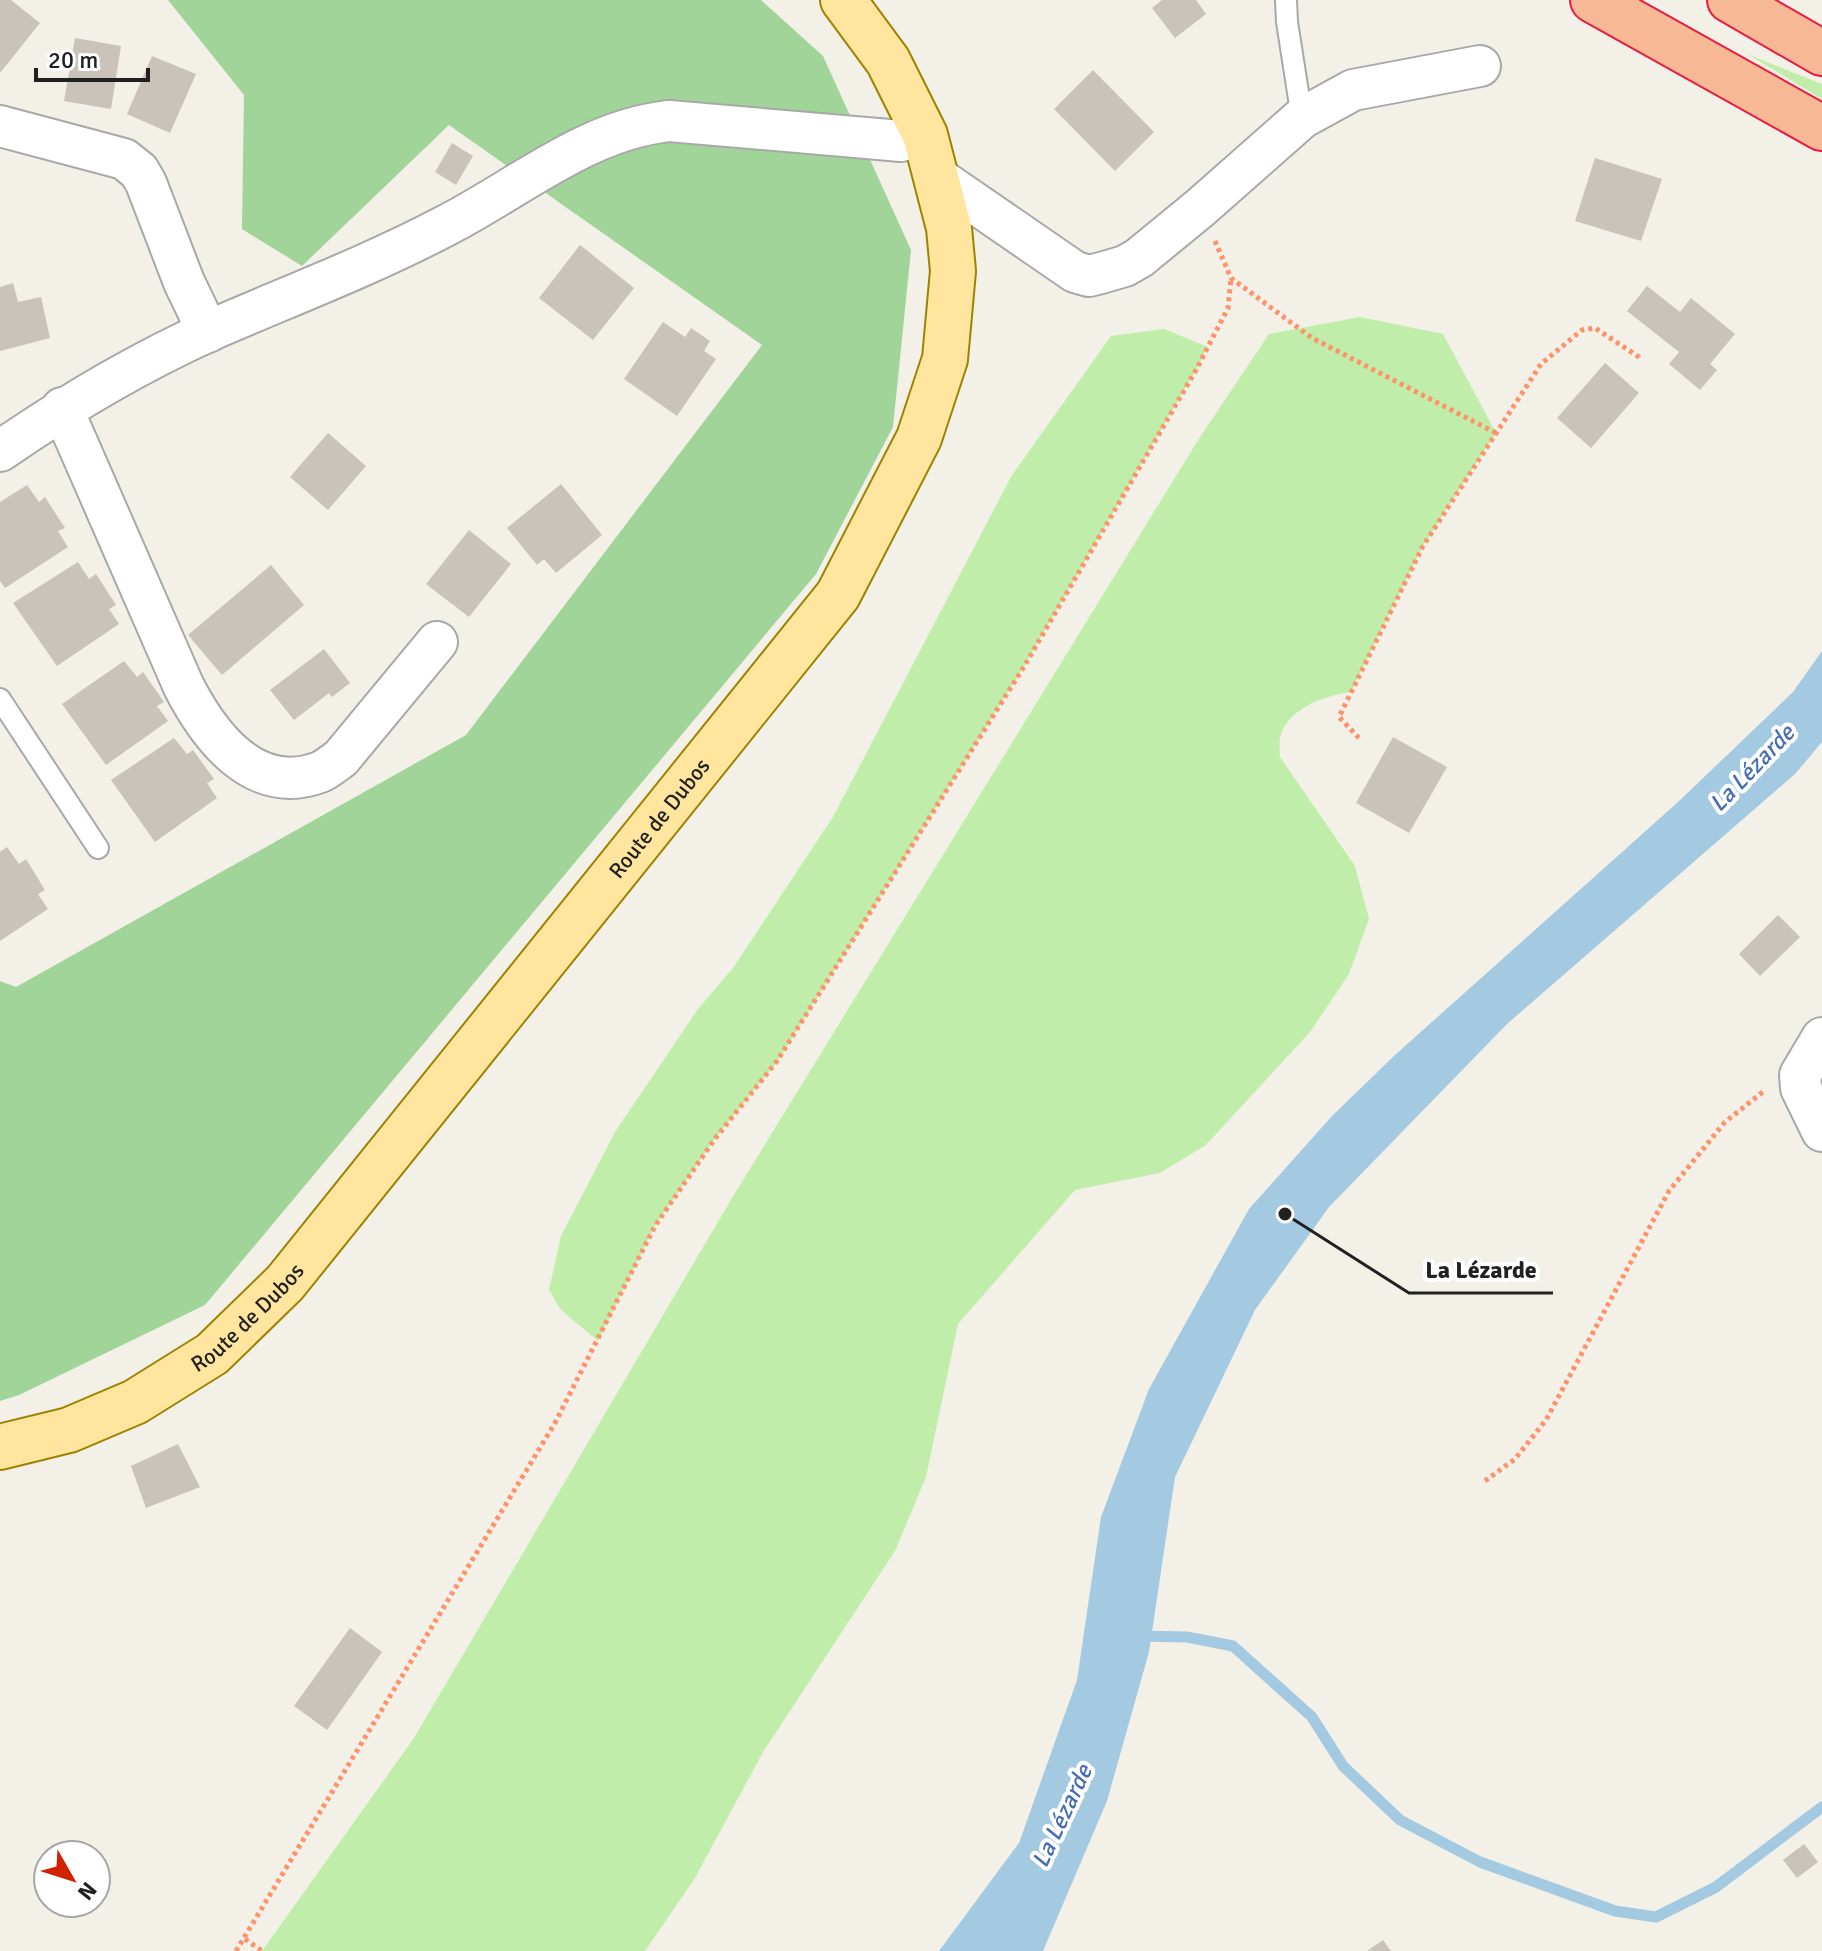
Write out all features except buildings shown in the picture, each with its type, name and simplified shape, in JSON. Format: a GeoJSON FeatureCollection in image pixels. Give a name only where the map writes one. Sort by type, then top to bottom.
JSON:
{"type":"FeatureCollection","features":[{"type":"Feature","properties":{"kind":"highway"},"geometry":{"type":"LineString","coordinates":[[1560,0],[1648,33]]}},
{"type":"Feature","properties":{"kind":"highway"},"geometry":{"type":"LineString","coordinates":[[1593,0],[1822,128]]}},
{"type":"Feature","properties":{"kind":"highway"},"geometry":{"type":"LineString","coordinates":[[1730,0],[1820,52]]}},
{"type":"Feature","properties":{"kind":"highway"},"geometry":{"type":"LineString","coordinates":[[1748,0],[1820,52]]}},
{"type":"Feature","properties":{"kind":"main road","name":"Route de Dubos"},"geometry":{"type":"LineString","coordinates":[[0,1447],[69,1430],[135,1402],[212,1354],[285,1283],[838,595],[919,438],[945,359],[953,271],[949,228],[925,135],[888,61],[843,0]]}},
{"type":"Feature","properties":{"kind":"street"},"geometry":{"type":"LineString","coordinates":[[937,177],[1064,265],[1089,276],[1125,266],[1139,258],[1302,118],[1353,90],[1480,66]]}},
{"type":"Feature","properties":{"kind":"street"},"geometry":{"type":"LineString","coordinates":[[0,451],[62,408],[208,332],[445,226],[567,155],[644,124],[669,121],[901,141],[925,135]]}},
{"type":"Feature","properties":{"kind":"street"},"geometry":{"type":"LineString","coordinates":[[0,126],[124,159],[139,171],[208,332]]}},
{"type":"Feature","properties":{"kind":"street"},"geometry":{"type":"LineString","coordinates":[[62,408],[199,715],[231,754],[263,774],[292,777],[320,772],[341,758],[437,642]]}},
{"type":"Feature","properties":{"kind":"street"},"geometry":{"type":"LineString","coordinates":[[1822,1038],[1816,1043],[1800,1075],[1801,1088],[1822,1131]]}},
{"type":"Feature","properties":{"kind":"lane"},"geometry":{"type":"LineString","coordinates":[[1286,0],[1302,118]]}},
{"type":"Feature","properties":{"kind":"lane"},"geometry":{"type":"LineString","coordinates":[[0,699],[98,848]]}},
{"type":"Feature","properties":{"kind":"path"},"geometry":{"type":"LineString","coordinates":[[1200,208],[1231,278],[1312,338],[1496,433]]}},
{"type":"Feature","properties":{"kind":"path"},"geometry":{"type":"LineString","coordinates":[[236,1951],[555,1423],[655,1226],[714,1140],[777,1061],[1025,665],[1196,370],[1228,308],[1231,278]]}},
{"type":"Feature","properties":{"kind":"path"},"geometry":{"type":"LineString","coordinates":[[1359,738],[1339,717],[1423,546],[1541,364],[1582,330],[1595,328],[1642,359]]}},
{"type":"Feature","properties":{"kind":"path"},"geometry":{"type":"LineString","coordinates":[[1485,1481],[1515,1459],[1546,1420],[1669,1191],[1725,1122],[1766,1090],[1800,1082]]}},
{"type":"Feature","properties":{"kind":"path"},"geometry":{"type":"LineString","coordinates":[[245,1939],[262,1951]]}},
{"type":"Feature","properties":{"kind":"green space"},"geometry":{"type":"Polygon","coordinates":[[[168,0],[761,0],[823,56],[911,250],[893,427],[816,574],[205,1305],[19,1395],[0,1401],[0,981],[16,987],[466,735],[762,345],[449,125],[302,266],[242,229],[244,95],[168,0]]]}},
{"type":"Feature","properties":{"kind":"green space"},"geometry":{"type":"Polygon","coordinates":[[[1747,54],[1822,84],[1822,99],[1747,54]]]}},
{"type":"Feature","properties":{"kind":"green space"},"geometry":{"type":"Polygon","coordinates":[[[1360,317],[1443,334],[1496,433],[1423,546],[1351,692],[1308,705],[1290,719],[1280,738],[1280,757],[1355,866],[1369,919],[1349,974],[1310,1032],[1206,1145],[1160,1173],[1075,1190],[958,1324],[926,1477],[895,1551],[763,1752],[695,1878],[645,1951],[262,1951],[414,1738],[732,1198],[1200,437],[1269,334],[1360,317]]]}},
{"type":"Feature","properties":{"kind":"green space"},"geometry":{"type":"Polygon","coordinates":[[[1164,329],[1208,347],[1196,370],[1025,665],[778,1061],[714,1140],[655,1226],[598,1341],[561,1310],[549,1290],[561,1236],[615,1132],[698,1009],[733,968],[833,817],[1012,475],[1111,336],[1164,329]]]}},
{"type":"Feature","properties":{"kind":"water"},"geometry":{"type":"Polygon","coordinates":[[[1822,651],[1822,742],[1795,774],[1507,1024],[1329,1207],[1255,1310],[1175,1477],[1149,1652],[1107,1801],[1043,1951],[939,1951],[1019,1843],[1077,1680],[1101,1517],[1149,1389],[1249,1209],[1332,1116],[1395,1055],[1678,802],[1793,692],[1822,651]]]}},
{"type":"Feature","properties":{"kind":"waterway"},"geometry":{"type":"LineString","coordinates":[[1137,1636],[1187,1637],[1233,1646],[1312,1717],[1343,1766],[1400,1820],[1480,1862],[1615,1911],[1656,1917],[1716,1887],[1822,1807]]}},
{"type":"Feature","properties":{"kind":"place","name":"La Lézarde"},"geometry":{"type":"Point","coordinates":[1285,1214]}}]}
